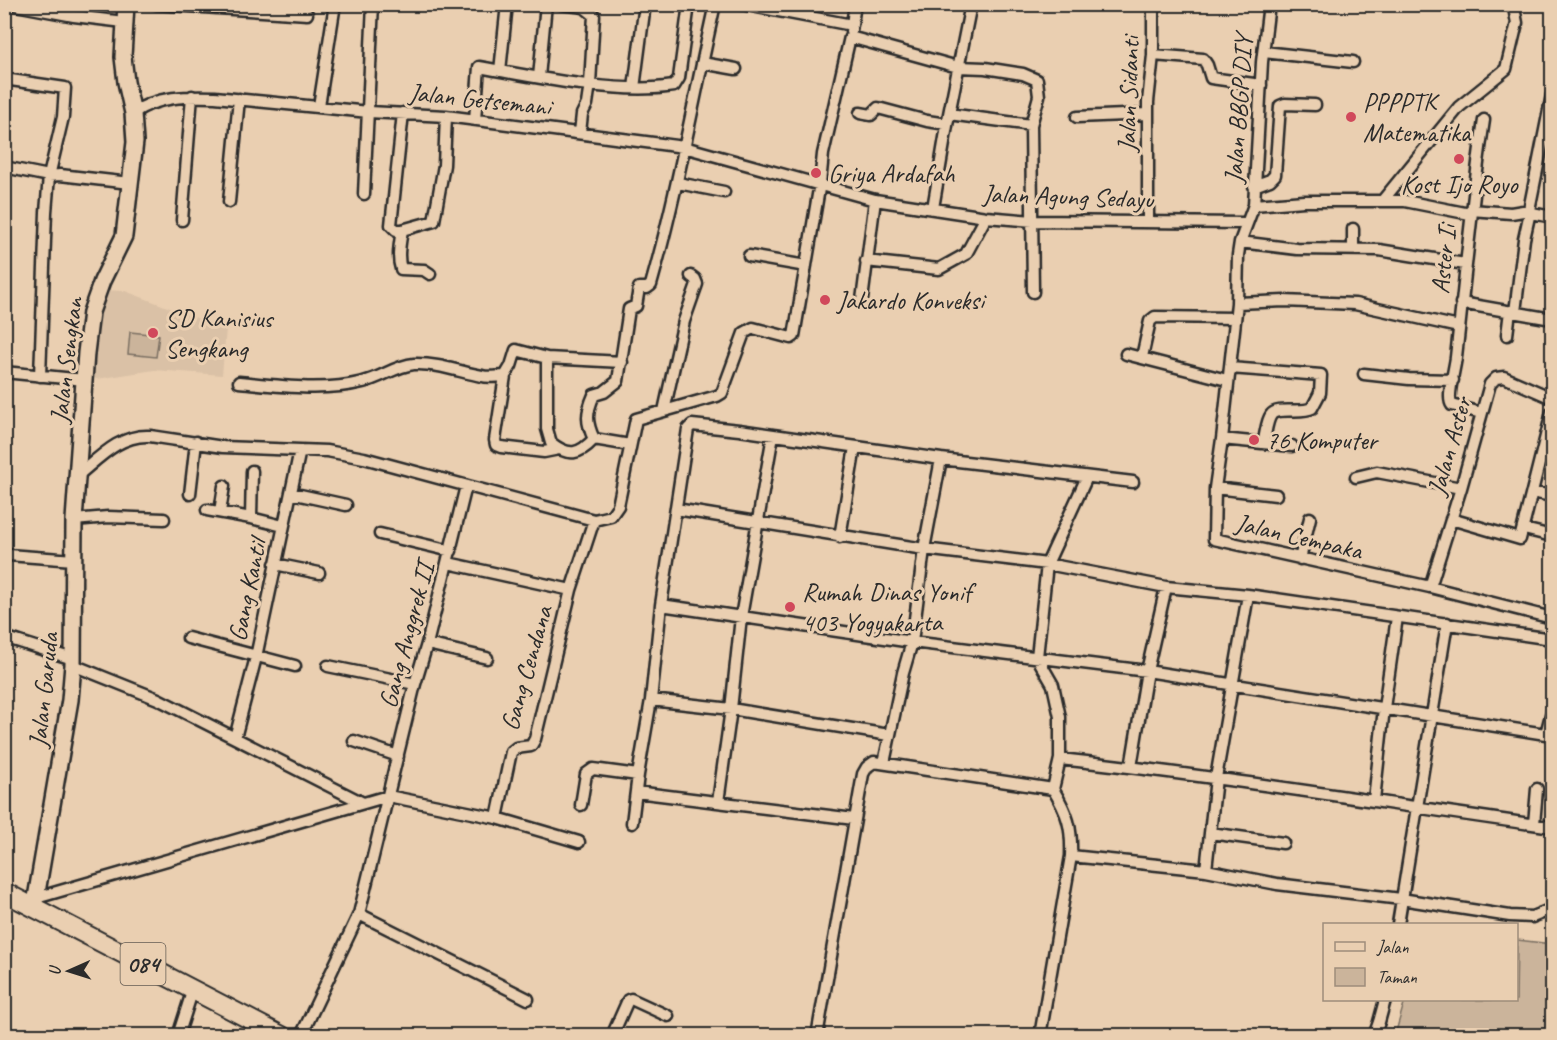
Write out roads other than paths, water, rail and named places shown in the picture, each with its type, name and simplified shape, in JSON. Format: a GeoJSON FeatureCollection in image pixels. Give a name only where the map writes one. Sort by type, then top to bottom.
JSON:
{"type":"FeatureCollection","features":[{"type":"Feature","properties":{"kind":"main road","name":"Jalan Sengkan"},"geometry":{"type":"LineString","coordinates":[[77,476],[91,312],[102,281],[124,236],[135,142],[134,113],[124,70],[126,4]]}},
{"type":"Feature","properties":{"kind":"main road","name":"Jalan Garuda"},"geometry":{"type":"LineString","coordinates":[[34,902],[70,700],[73,662],[74,520],[77,476]]}},
{"type":"Feature","properties":{"kind":"main road","name":"084"},"geometry":{"type":"LineString","coordinates":[[4,892],[34,902],[282,1035]]}},
{"type":"Feature","properties":{"kind":"street"},"geometry":{"type":"LineString","coordinates":[[10,4],[74,10],[124,22]]}},
{"type":"Feature","properties":{"kind":"street"},"geometry":{"type":"LineString","coordinates":[[156,4],[257,8],[307,14]]}},
{"type":"Feature","properties":{"kind":"street"},"geometry":{"type":"LineString","coordinates":[[319,106],[335,4]]}},
{"type":"Feature","properties":{"kind":"street"},"geometry":{"type":"LineString","coordinates":[[364,194],[373,4]]}},
{"type":"Feature","properties":{"kind":"street"},"geometry":{"type":"LineString","coordinates":[[500,71],[507,4]]}},
{"type":"Feature","properties":{"kind":"street"},"geometry":{"type":"LineString","coordinates":[[539,78],[546,4]]}},
{"type":"Feature","properties":{"kind":"street"},"geometry":{"type":"LineString","coordinates":[[561,4],[585,7],[594,15],[590,84],[587,104],[582,114],[584,134]]}},
{"type":"Feature","properties":{"kind":"street"},"geometry":{"type":"LineString","coordinates":[[634,88],[645,4]]}},
{"type":"Feature","properties":{"kind":"street"},"geometry":{"type":"LineString","coordinates":[[475,120],[478,67],[590,84],[634,88],[673,86],[678,82],[688,4]]}},
{"type":"Feature","properties":{"kind":"street"},"geometry":{"type":"LineString","coordinates":[[594,439],[588,425],[590,404],[594,395],[604,392],[618,381],[629,309],[636,306],[639,288],[647,288],[651,285],[678,183],[715,4]]}},
{"type":"Feature","properties":{"kind":"street"},"geometry":{"type":"LineString","coordinates":[[741,4],[852,25]]}},
{"type":"Feature","properties":{"kind":"street"},"geometry":{"type":"LineString","coordinates":[[77,476],[105,452],[138,435],[223,447],[327,451],[364,458],[594,520],[611,516],[618,506],[636,419],[722,393],[744,333],[748,330],[753,328],[793,338],[823,154],[850,37],[855,4]]}},
{"type":"Feature","properties":{"kind":"street"},"geometry":{"type":"LineString","coordinates":[[933,208],[971,4]]}},
{"type":"Feature","properties":{"kind":"street","name":"Jalan Sidanti"},"geometry":{"type":"LineString","coordinates":[[1148,222],[1148,114],[1154,55],[1153,4]]}},
{"type":"Feature","properties":{"kind":"street","name":"Jalan BBGP DIY"},"geometry":{"type":"LineString","coordinates":[[1250,214],[1269,4]]}},
{"type":"Feature","properties":{"kind":"street"},"geometry":{"type":"LineString","coordinates":[[1383,200],[1459,107],[1506,69],[1517,23],[1514,8],[1509,4]]}},
{"type":"Feature","properties":{"kind":"street"},"geometry":{"type":"LineString","coordinates":[[850,37],[958,66],[1023,74],[1037,80],[1039,92],[1031,125],[1033,292]]}},
{"type":"Feature","properties":{"kind":"street"},"geometry":{"type":"LineString","coordinates":[[1264,51],[1353,62]]}},
{"type":"Feature","properties":{"kind":"street"},"geometry":{"type":"LineString","coordinates":[[1154,55],[1203,59],[1211,78],[1261,85]]}},
{"type":"Feature","properties":{"kind":"street"},"geometry":{"type":"LineString","coordinates":[[702,63],[736,69]]}},
{"type":"Feature","properties":{"kind":"street"},"geometry":{"type":"LineString","coordinates":[[4,79],[65,88],[63,117],[49,176],[45,212],[40,376]]}},
{"type":"Feature","properties":{"kind":"street"},"geometry":{"type":"LineString","coordinates":[[1506,335],[1513,312],[1524,239],[1552,94]]}},
{"type":"Feature","properties":{"kind":"street"},"geometry":{"type":"LineString","coordinates":[[182,220],[192,96]]}},
{"type":"Feature","properties":{"kind":"street","name":"Jalan Getsemani"},"geometry":{"type":"LineString","coordinates":[[134,113],[147,105],[160,101],[192,96],[369,112],[446,116],[684,147],[820,183]]}},
{"type":"Feature","properties":{"kind":"street"},"geometry":{"type":"LineString","coordinates":[[229,202],[239,99]]}},
{"type":"Feature","properties":{"kind":"street"},"geometry":{"type":"LineString","coordinates":[[1254,186],[1270,180],[1276,170],[1280,106],[1285,104],[1315,105]]}},
{"type":"Feature","properties":{"kind":"street"},"geometry":{"type":"LineString","coordinates":[[860,113],[871,115],[878,108],[927,122],[948,119],[1031,125]]}},
{"type":"Feature","properties":{"kind":"street"},"geometry":{"type":"LineString","coordinates":[[403,113],[392,225],[396,230],[434,221],[444,165],[446,116]]}},
{"type":"Feature","properties":{"kind":"street"},"geometry":{"type":"LineString","coordinates":[[1077,117],[1148,114]]}},
{"type":"Feature","properties":{"kind":"street","name":"Aster Ii"},"geometry":{"type":"LineString","coordinates":[[1481,413],[1452,405],[1449,402],[1484,120]]}},
{"type":"Feature","properties":{"kind":"street"},"geometry":{"type":"LineString","coordinates":[[4,167],[49,176],[60,175],[130,183]]}},
{"type":"Feature","properties":{"kind":"street"},"geometry":{"type":"LineString","coordinates":[[678,183],[724,192]]}},
{"type":"Feature","properties":{"kind":"street","name":"Jalan Agung Sedayu"},"geometry":{"type":"LineString","coordinates":[[820,183],[876,200],[986,218],[1033,221],[1148,222],[1250,214],[1304,201],[1383,200],[1420,202],[1471,212],[1530,211],[1552,217]]}},
{"type":"Feature","properties":{"kind":"street"},"geometry":{"type":"LineString","coordinates":[[862,300],[876,200]]}},
{"type":"Feature","properties":{"kind":"street","name":"Jalan Cempaka"},"geometry":{"type":"LineString","coordinates":[[1250,214],[1240,242],[1237,303],[1215,488],[1215,540],[1430,587],[1552,618]]}},
{"type":"Feature","properties":{"kind":"street"},"geometry":{"type":"LineString","coordinates":[[866,261],[939,269],[966,254],[986,218]]}},
{"type":"Feature","properties":{"kind":"street"},"geometry":{"type":"LineString","coordinates":[[1353,229],[1353,250]]}},
{"type":"Feature","properties":{"kind":"street"},"geometry":{"type":"LineString","coordinates":[[402,230],[399,246],[400,268],[424,270],[430,274]]}},
{"type":"Feature","properties":{"kind":"street"},"geometry":{"type":"LineString","coordinates":[[1240,242],[1297,249],[1379,250],[1465,264]]}},
{"type":"Feature","properties":{"kind":"street"},"geometry":{"type":"LineString","coordinates":[[749,256],[806,266]]}},
{"type":"Feature","properties":{"kind":"street"},"geometry":{"type":"LineString","coordinates":[[664,411],[684,321],[697,284],[696,279],[691,276]]}},
{"type":"Feature","properties":{"kind":"street"},"geometry":{"type":"LineString","coordinates":[[1237,303],[1284,301],[1355,304],[1459,327]]}},
{"type":"Feature","properties":{"kind":"street"},"geometry":{"type":"LineString","coordinates":[[1461,303],[1552,319]]}},
{"type":"Feature","properties":{"kind":"street"},"geometry":{"type":"LineString","coordinates":[[1142,357],[1150,321],[1155,317],[1235,318]]}},
{"type":"Feature","properties":{"kind":"street"},"geometry":{"type":"LineString","coordinates":[[559,449],[544,452],[496,445],[505,376],[516,350],[547,358],[622,362]]}},
{"type":"Feature","properties":{"kind":"street"},"geometry":{"type":"LineString","coordinates":[[1126,354],[1227,380]]}},
{"type":"Feature","properties":{"kind":"street"},"geometry":{"type":"LineString","coordinates":[[547,358],[547,429],[551,443],[566,453],[576,452],[586,447],[594,439]]}},
{"type":"Feature","properties":{"kind":"street"},"geometry":{"type":"LineString","coordinates":[[239,382],[292,387],[336,386],[364,382],[394,369],[416,364],[457,369],[482,376],[505,376]]}},
{"type":"Feature","properties":{"kind":"street"},"geometry":{"type":"LineString","coordinates":[[1230,368],[1321,375],[1320,393],[1312,408],[1304,412],[1282,410],[1273,412],[1263,443]]}},
{"type":"Feature","properties":{"kind":"street"},"geometry":{"type":"LineString","coordinates":[[4,372],[85,380]]}},
{"type":"Feature","properties":{"kind":"street"},"geometry":{"type":"LineString","coordinates":[[1364,375],[1453,380]]}},
{"type":"Feature","properties":{"kind":"street","name":"Jalan Aster"},"geometry":{"type":"LineString","coordinates":[[1430,587],[1490,384],[1499,377],[1509,378],[1552,398]]}},
{"type":"Feature","properties":{"kind":"street"},"geometry":{"type":"LineString","coordinates":[[1451,519],[1520,538],[1552,412]]}},
{"type":"Feature","properties":{"kind":"street"},"geometry":{"type":"LineString","coordinates":[[632,823],[651,700],[661,605],[686,435],[692,426],[1133,482]]}},
{"type":"Feature","properties":{"kind":"street"},"geometry":{"type":"LineString","coordinates":[[718,802],[741,617],[773,435]]}},
{"type":"Feature","properties":{"kind":"street"},"geometry":{"type":"LineString","coordinates":[[594,439],[630,445]]}},
{"type":"Feature","properties":{"kind":"street"},"geometry":{"type":"LineString","coordinates":[[1222,440],[1292,446]]}},
{"type":"Feature","properties":{"kind":"street"},"geometry":{"type":"LineString","coordinates":[[190,494],[196,442]]}},
{"type":"Feature","properties":{"kind":"street"},"geometry":{"type":"LineString","coordinates":[[840,537],[855,447]]}},
{"type":"Feature","properties":{"kind":"street","name":"Gang Kantil"},"geometry":{"type":"LineString","coordinates":[[235,738],[256,657],[300,450]]}},
{"type":"Feature","properties":{"kind":"street"},"geometry":{"type":"LineString","coordinates":[[884,763],[912,642],[924,549],[941,459]]}},
{"type":"Feature","properties":{"kind":"street"},"geometry":{"type":"LineString","coordinates":[[250,518],[252,471]]}},
{"type":"Feature","properties":{"kind":"street"},"geometry":{"type":"LineString","coordinates":[[1356,477],[1377,472],[1461,488]]}},
{"type":"Feature","properties":{"kind":"street"},"geometry":{"type":"LineString","coordinates":[[1040,1035],[1071,856],[1072,833],[1068,817],[1053,789],[1060,759],[1060,717],[1053,685],[1037,657],[1047,564],[1087,477]]}},
{"type":"Feature","properties":{"kind":"street"},"geometry":{"type":"LineString","coordinates":[[220,512],[224,486]]}},
{"type":"Feature","properties":{"kind":"street","name":"Gang Anggrek II"},"geometry":{"type":"LineString","coordinates":[[301,1035],[359,914],[466,486]]}},
{"type":"Feature","properties":{"kind":"street"},"geometry":{"type":"LineString","coordinates":[[1215,488],[1276,495]]}},
{"type":"Feature","properties":{"kind":"street"},"geometry":{"type":"LineString","coordinates":[[1532,492],[1552,496]]}},
{"type":"Feature","properties":{"kind":"street"},"geometry":{"type":"LineString","coordinates":[[291,493],[346,506]]}},
{"type":"Feature","properties":{"kind":"street"},"geometry":{"type":"LineString","coordinates":[[676,509],[840,537],[1047,564],[1166,587],[1248,595],[1552,639]]}},
{"type":"Feature","properties":{"kind":"street"},"geometry":{"type":"LineString","coordinates":[[207,510],[283,526]]}},
{"type":"Feature","properties":{"kind":"street"},"geometry":{"type":"LineString","coordinates":[[74,520],[108,517],[164,519]]}},
{"type":"Feature","properties":{"kind":"street"},"geometry":{"type":"LineString","coordinates":[[1300,560],[1310,518]]}},
{"type":"Feature","properties":{"kind":"street","name":"Gang Cendana"},"geometry":{"type":"LineString","coordinates":[[497,818],[511,752],[516,748],[531,746],[535,739],[571,590],[594,520]]}},
{"type":"Feature","properties":{"kind":"street"},"geometry":{"type":"LineString","coordinates":[[1524,529],[1552,536]]}},
{"type":"Feature","properties":{"kind":"street"},"geometry":{"type":"LineString","coordinates":[[380,534],[451,551]]}},
{"type":"Feature","properties":{"kind":"street"},"geometry":{"type":"LineString","coordinates":[[8,555],[74,560]]}},
{"type":"Feature","properties":{"kind":"street"},"geometry":{"type":"LineString","coordinates":[[448,563],[571,590]]}},
{"type":"Feature","properties":{"kind":"street"},"geometry":{"type":"LineString","coordinates":[[275,564],[319,573]]}},
{"type":"Feature","properties":{"kind":"street"},"geometry":{"type":"LineString","coordinates":[[1131,767],[1147,670],[1166,587]]}},
{"type":"Feature","properties":{"kind":"street"},"geometry":{"type":"LineString","coordinates":[[1206,870],[1216,778],[1248,595]]}},
{"type":"Feature","properties":{"kind":"street"},"geometry":{"type":"LineString","coordinates":[[661,605],[912,642],[1147,670],[1549,734],[1552,711]]}},
{"type":"Feature","properties":{"kind":"street"},"geometry":{"type":"LineString","coordinates":[[1374,800],[1397,617]]}},
{"type":"Feature","properties":{"kind":"street"},"geometry":{"type":"LineString","coordinates":[[1398,923],[1447,623]]}},
{"type":"Feature","properties":{"kind":"street"},"geometry":{"type":"LineString","coordinates":[[4,637],[73,662],[158,699],[363,803]]}},
{"type":"Feature","properties":{"kind":"street"},"geometry":{"type":"LineString","coordinates":[[188,638],[295,666]]}},
{"type":"Feature","properties":{"kind":"street"},"geometry":{"type":"LineString","coordinates":[[427,644],[487,658]]}},
{"type":"Feature","properties":{"kind":"street"},"geometry":{"type":"LineString","coordinates":[[328,666],[415,684]]}},
{"type":"Feature","properties":{"kind":"street"},"geometry":{"type":"LineString","coordinates":[[651,700],[731,709],[889,735]]}},
{"type":"Feature","properties":{"kind":"street"},"geometry":{"type":"LineString","coordinates":[[354,741],[398,756]]}},
{"type":"Feature","properties":{"kind":"street"},"geometry":{"type":"LineString","coordinates":[[1060,759],[1216,778],[1552,827]]}},
{"type":"Feature","properties":{"kind":"street"},"geometry":{"type":"LineString","coordinates":[[817,1035],[862,774],[867,767],[874,762],[884,763],[1053,789]]}},
{"type":"Feature","properties":{"kind":"street"},"geometry":{"type":"LineString","coordinates":[[581,805],[586,774],[589,770],[638,776]]}},
{"type":"Feature","properties":{"kind":"street"},"geometry":{"type":"LineString","coordinates":[[1534,824],[1537,789]]}},
{"type":"Feature","properties":{"kind":"street"},"geometry":{"type":"LineString","coordinates":[[636,792],[854,819]]}},
{"type":"Feature","properties":{"kind":"street"},"geometry":{"type":"LineString","coordinates":[[34,902],[388,796],[497,818],[579,842]]}},
{"type":"Feature","properties":{"kind":"street"},"geometry":{"type":"LineString","coordinates":[[1210,833],[1283,843]]}},
{"type":"Feature","properties":{"kind":"street"},"geometry":{"type":"LineString","coordinates":[[1071,856],[1206,870],[1277,884],[1401,899],[1510,916],[1532,917],[1552,909]]}},
{"type":"Feature","properties":{"kind":"street"},"geometry":{"type":"LineString","coordinates":[[359,914],[528,999]]}},
{"type":"Feature","properties":{"kind":"street"},"geometry":{"type":"LineString","coordinates":[[178,1035],[193,989]]}},
{"type":"Feature","properties":{"kind":"street"},"geometry":{"type":"LineString","coordinates":[[612,1035],[628,1000],[631,999],[668,1016]]}},
{"type":"Feature","properties":{"kind":"street"},"geometry":{"type":"LineString","coordinates":[[1374,1035],[1380,1022],[1384,1001]]}},
{"type":"Feature","properties":{"kind":"place","name":"PPPPTK Matematika"},"geometry":{"type":"Point","coordinates":[1351,117]}},
{"type":"Feature","properties":{"kind":"place","name":"Kost Ijo Royo"},"geometry":{"type":"Point","coordinates":[1459,159]}},
{"type":"Feature","properties":{"kind":"place","name":"Griya Ardafah"},"geometry":{"type":"Point","coordinates":[816,173]}},
{"type":"Feature","properties":{"kind":"place","name":"Jakardo Konveksi"},"geometry":{"type":"Point","coordinates":[825,300]}},
{"type":"Feature","properties":{"kind":"place","name":"SD Kanisius Sengkang"},"geometry":{"type":"Point","coordinates":[153,333]}},
{"type":"Feature","properties":{"kind":"place","name":"76 Komputer"},"geometry":{"type":"Point","coordinates":[1254,440]}},
{"type":"Feature","properties":{"kind":"place","name":"Rumah Dinas Yonif 403 Yogyakarta"},"geometry":{"type":"Point","coordinates":[790,607]}}]}
